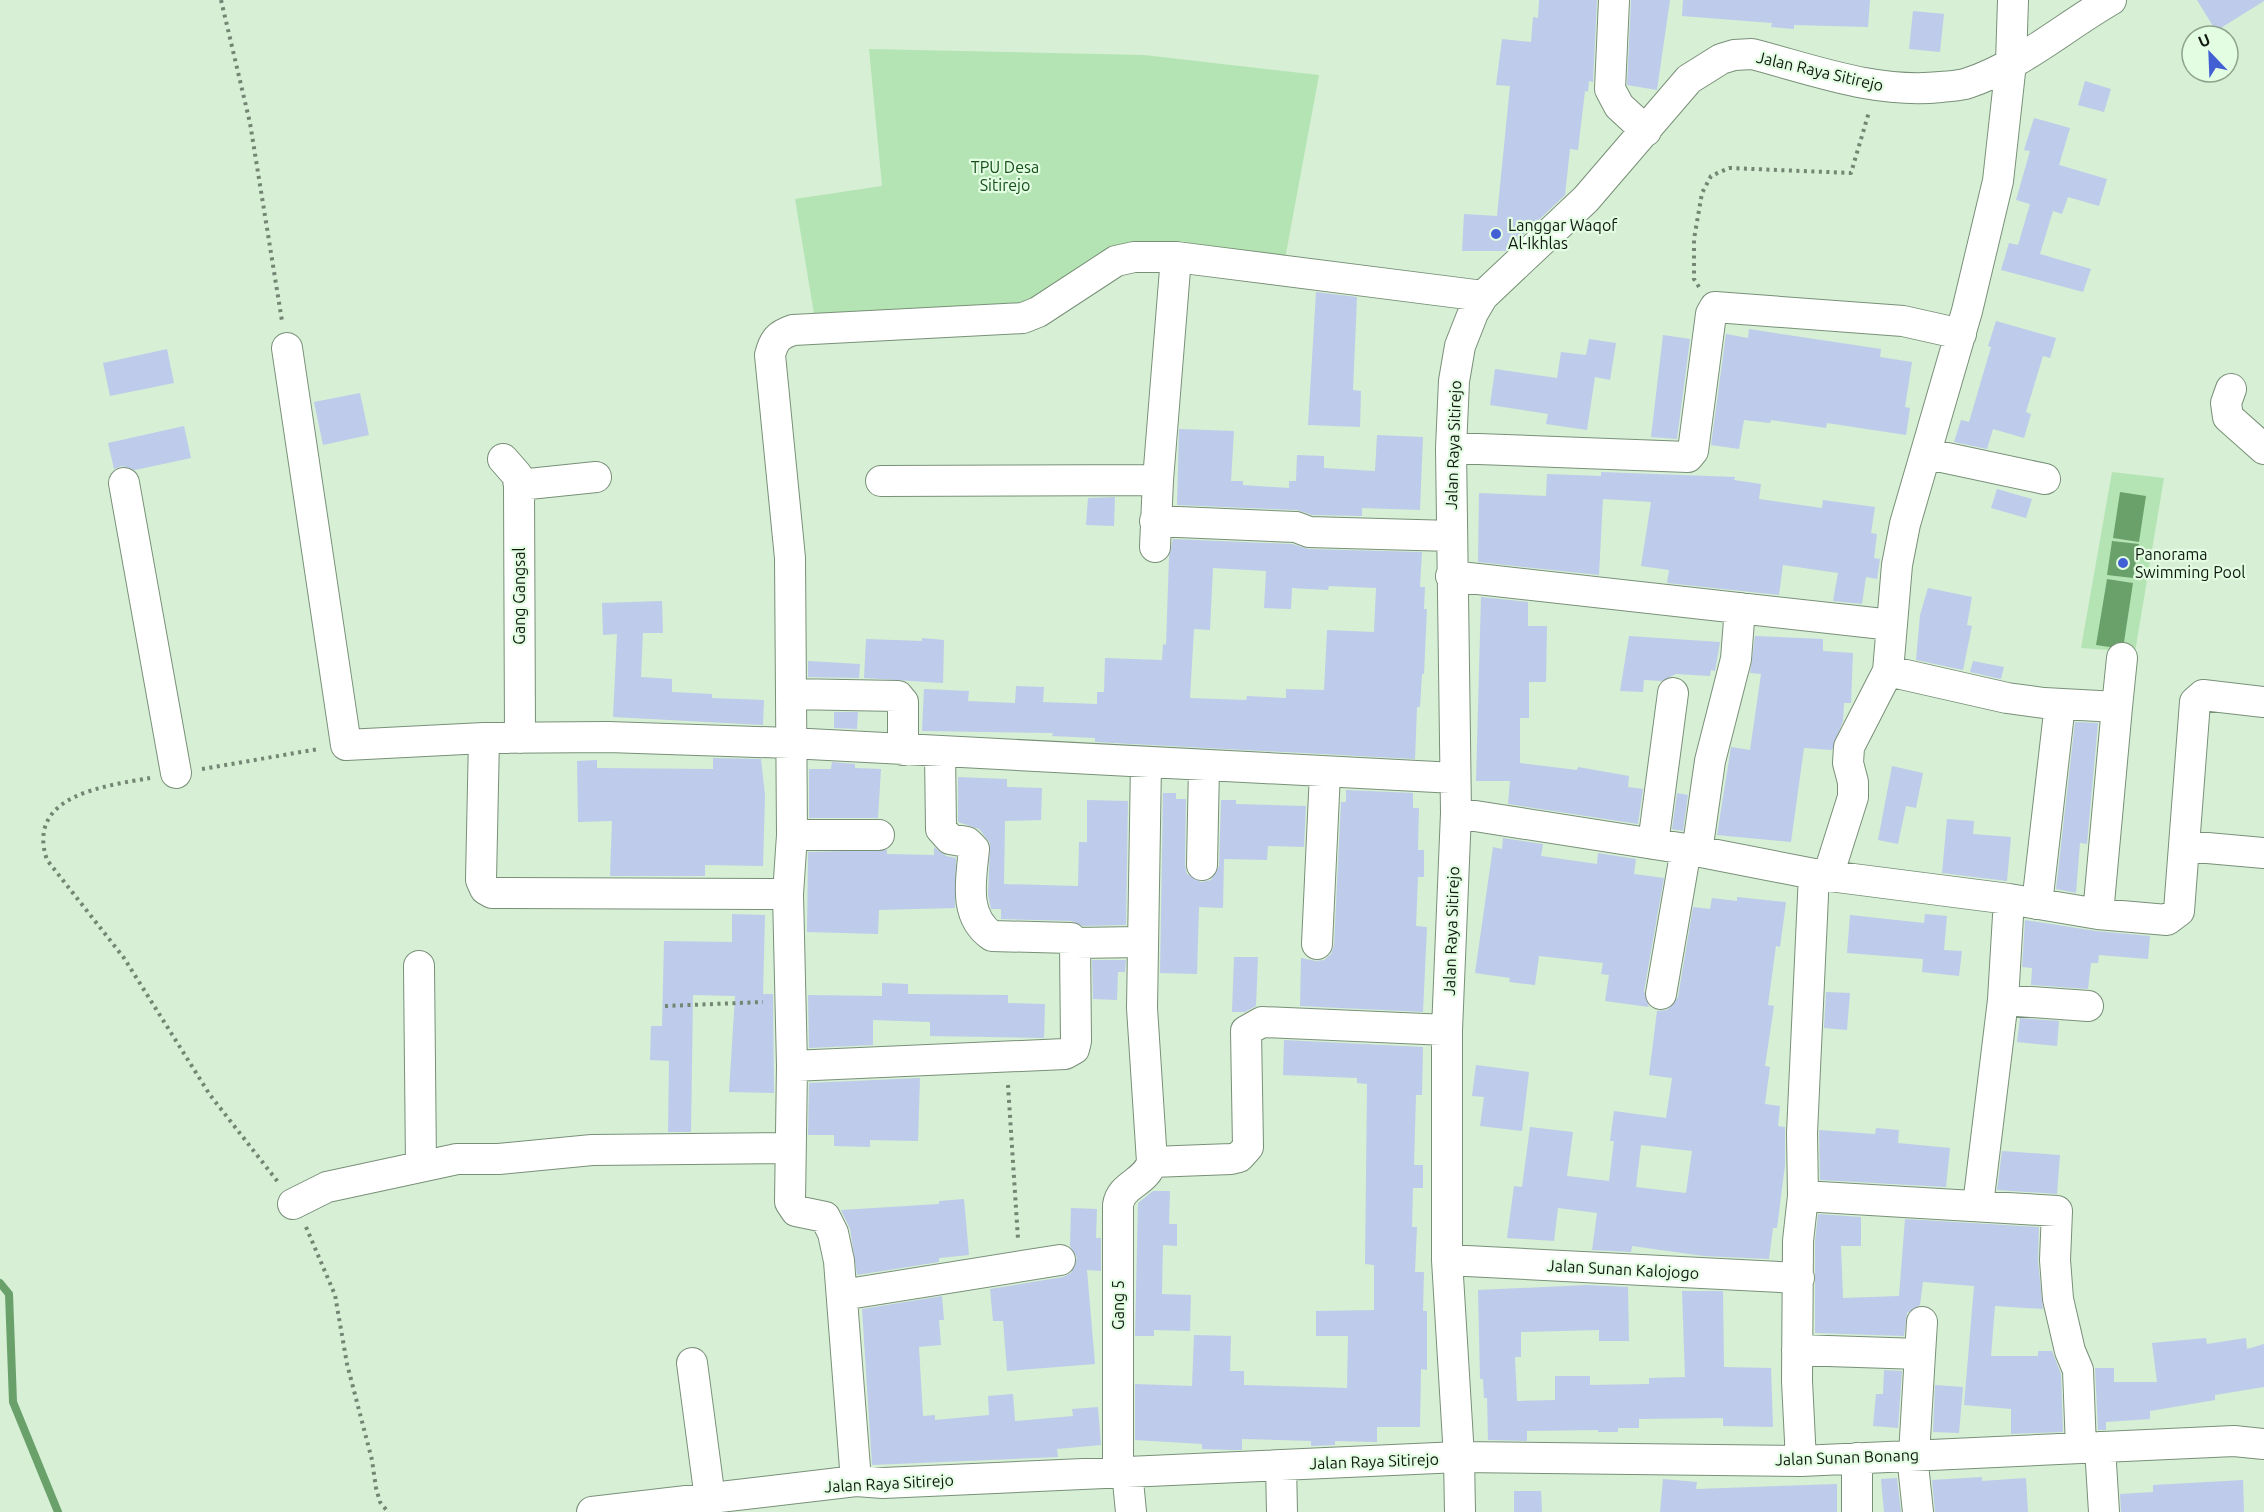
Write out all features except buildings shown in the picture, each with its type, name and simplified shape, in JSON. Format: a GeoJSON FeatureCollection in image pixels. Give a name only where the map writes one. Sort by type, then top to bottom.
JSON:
{"type":"FeatureCollection","features":[{"type":"Feature","properties":{"kind":"street"},"geometry":{"type":"LineString","coordinates":[[1614,0],[1610,89],[1619,106],[1646,131]]}},
{"type":"Feature","properties":{"kind":"street"},"geometry":{"type":"LineString","coordinates":[[1800,1461],[1797,1350],[1798,1241],[1803,1196],[1802,1133],[1821,875],[1853,797],[1853,782],[1848,763],[1849,747],[1888,670],[1894,589],[1901,545],[1961,334],[1998,182],[2011,63],[2013,0]]}},
{"type":"Feature","properties":{"kind":"street","name":"Jalan Raya Sitirejo"},"geometry":{"type":"LineString","coordinates":[[592,1512],[856,1481],[883,1483],[1459,1457],[1448,1260],[1447,1030],[1456,813],[1451,448],[1454,381],[1460,346],[1473,313],[1483,296],[1586,199],[1689,79],[1709,65],[1734,55],[1752,54],[1867,85],[1928,88],[1967,84],[2011,63],[2111,0]]}},
{"type":"Feature","properties":{"kind":"street"},"geometry":{"type":"LineString","coordinates":[[856,1481],[839,1261],[828,1222],[820,1214],[796,1211],[790,1202],[792,1066],[788,894],[792,835],[790,558],[770,355],[774,341],[780,334],[793,330],[1023,318],[1038,312],[1116,261],[1134,257],[1176,257],[1483,296]]}},
{"type":"Feature","properties":{"kind":"street"},"geometry":{"type":"LineString","coordinates":[[1176,257],[1155,534],[1296,527],[1309,532],[1452,536]]}},
{"type":"Feature","properties":{"kind":"street"},"geometry":{"type":"LineString","coordinates":[[1451,448],[1688,457],[1693,451],[1713,308],[1903,321],[1961,334]]}},
{"type":"Feature","properties":{"kind":"street"},"geometry":{"type":"LineString","coordinates":[[287,348],[346,745],[484,738],[608,736],[790,743],[1324,773],[1455,778]]}},
{"type":"Feature","properties":{"kind":"street"},"geometry":{"type":"LineString","coordinates":[[2231,389],[2226,403],[2228,417],[2264,449]]}},
{"type":"Feature","properties":{"kind":"street"},"geometry":{"type":"LineString","coordinates":[[1928,454],[2045,478]]}},
{"type":"Feature","properties":{"kind":"street"},"geometry":{"type":"LineString","coordinates":[[503,459],[517,475],[519,485],[596,477]]}},
{"type":"Feature","properties":{"kind":"street"},"geometry":{"type":"LineString","coordinates":[[881,481],[1158,480]]}},
{"type":"Feature","properties":{"kind":"street"},"geometry":{"type":"LineString","coordinates":[[124,483],[176,773]]}},
{"type":"Feature","properties":{"kind":"street","name":"Gang Gangsal"},"geometry":{"type":"LineString","coordinates":[[519,485],[520,738]]}},
{"type":"Feature","properties":{"kind":"street"},"geometry":{"type":"LineString","coordinates":[[1451,576],[1892,625]]}},
{"type":"Feature","properties":{"kind":"street"},"geometry":{"type":"LineString","coordinates":[[1661,994],[1710,762],[1736,659],[1740,608]]}},
{"type":"Feature","properties":{"kind":"street"},"geometry":{"type":"LineString","coordinates":[[2098,914],[2122,658]]}},
{"type":"Feature","properties":{"kind":"street"},"geometry":{"type":"LineString","coordinates":[[1888,670],[1967,690],[2060,704],[2117,707]]}},
{"type":"Feature","properties":{"kind":"street"},"geometry":{"type":"LineString","coordinates":[[1653,844],[1673,693]]}},
{"type":"Feature","properties":{"kind":"street"},"geometry":{"type":"LineString","coordinates":[[791,694],[898,696],[901,699],[903,750]]}},
{"type":"Feature","properties":{"kind":"street"},"geometry":{"type":"LineString","coordinates":[[1456,813],[1691,850],[1821,875],[2098,914],[2167,920],[2179,911],[2195,702],[2203,695],[2264,702]]}},
{"type":"Feature","properties":{"kind":"street"},"geometry":{"type":"LineString","coordinates":[[1978,1205],[2003,1000],[2060,704]]}},
{"type":"Feature","properties":{"kind":"street"},"geometry":{"type":"LineString","coordinates":[[484,738],[481,880],[485,889],[492,893],[788,894]]}},
{"type":"Feature","properties":{"kind":"street"},"geometry":{"type":"LineString","coordinates":[[792,1066],[1065,1054],[1074,1049],[1076,1041],[1076,943],[1071,938],[992,936],[977,923],[971,906],[974,849],[967,842],[950,839],[941,829],[940,752]]}},
{"type":"Feature","properties":{"kind":"street"},"geometry":{"type":"LineString","coordinates":[[1146,763],[1142,1008],[1152,1157],[1231,1159],[1245,1153],[1248,1147],[1246,1031],[1254,1025],[1262,1022],[1447,1030]]}},
{"type":"Feature","properties":{"kind":"street"},"geometry":{"type":"LineString","coordinates":[[1202,865],[1204,765]]}},
{"type":"Feature","properties":{"kind":"street"},"geometry":{"type":"LineString","coordinates":[[1317,944],[1324,773]]}},
{"type":"Feature","properties":{"kind":"street"},"geometry":{"type":"LineString","coordinates":[[792,835],[879,835]]}},
{"type":"Feature","properties":{"kind":"street"},"geometry":{"type":"LineString","coordinates":[[2185,846],[2264,853]]}},
{"type":"Feature","properties":{"kind":"street"},"geometry":{"type":"LineString","coordinates":[[1076,943],[1142,942]]}},
{"type":"Feature","properties":{"kind":"street"},"geometry":{"type":"LineString","coordinates":[[419,966],[422,1166]]}},
{"type":"Feature","properties":{"kind":"street"},"geometry":{"type":"LineString","coordinates":[[2003,1000],[2088,1006]]}},
{"type":"Feature","properties":{"kind":"street"},"geometry":{"type":"LineString","coordinates":[[293,1204],[327,1187],[457,1159],[499,1159],[592,1150],[789,1148]]}},
{"type":"Feature","properties":{"kind":"street","name":"Gang 5"},"geometry":{"type":"LineString","coordinates":[[1131,1512],[1122,1471],[1118,1205],[1124,1190],[1143,1179],[1152,1157]]}},
{"type":"Feature","properties":{"kind":"street"},"geometry":{"type":"LineString","coordinates":[[1803,1196],[2057,1211],[2055,1260],[2058,1299],[2070,1351],[2078,1370],[2104,1512]]}},
{"type":"Feature","properties":{"kind":"street"},"geometry":{"type":"LineString","coordinates":[[842,1295],[1060,1260]]}},
{"type":"Feature","properties":{"kind":"street","name":"Jalan Sunan Kalojogo"},"geometry":{"type":"LineString","coordinates":[[1448,1260],[1799,1278]]}},
{"type":"Feature","properties":{"kind":"street"},"geometry":{"type":"LineString","coordinates":[[1918,1512],[1913,1455],[1922,1322]]}},
{"type":"Feature","properties":{"kind":"street"},"geometry":{"type":"LineString","coordinates":[[1797,1350],[1920,1354]]}},
{"type":"Feature","properties":{"kind":"street"},"geometry":{"type":"LineString","coordinates":[[692,1363],[710,1499]]}},
{"type":"Feature","properties":{"kind":"street","name":"Jalan Sunan Bonang"},"geometry":{"type":"LineString","coordinates":[[1459,1457],[1800,1461],[2234,1441],[2264,1444]]}},
{"type":"Feature","properties":{"kind":"street"},"geometry":{"type":"LineString","coordinates":[[1459,1457],[1460,1512]]}},
{"type":"Feature","properties":{"kind":"street"},"geometry":{"type":"LineString","coordinates":[[1857,1458],[1857,1512]]}},
{"type":"Feature","properties":{"kind":"street"},"geometry":{"type":"LineString","coordinates":[[1281,1465],[1282,1512]]}},
{"type":"Feature","properties":{"kind":"path"},"geometry":{"type":"LineString","coordinates":[[221,0],[250,123],[287,348]]}},
{"type":"Feature","properties":{"kind":"path"},"geometry":{"type":"LineString","coordinates":[[1713,308],[1694,279],[1694,239],[1702,193],[1711,177],[1729,168],[1851,173],[1869,116],[1867,85]]}},
{"type":"Feature","properties":{"kind":"path"},"geometry":{"type":"LineString","coordinates":[[346,745],[176,773],[100,788],[75,796],[53,811],[43,827],[43,847],[47,860],[124,958],[214,1102],[293,1204],[324,1264],[335,1295],[347,1364],[372,1460],[376,1488],[380,1502],[388,1512]]}},
{"type":"Feature","properties":{"kind":"path"},"geometry":{"type":"LineString","coordinates":[[665,1006],[790,1000]]}},
{"type":"Feature","properties":{"kind":"path"},"geometry":{"type":"LineString","coordinates":[[1006,1057],[1020,1266]]}},
{"type":"Feature","properties":{"kind":"green space","name":"TPU Desa Sitirejo"},"geometry":{"type":"Polygon","coordinates":[[[869,49],[1144,55],[1319,75],[1285,259],[1137,242],[1118,250],[1035,305],[816,326],[795,199],[882,186],[869,49]]]}},
{"type":"Feature","properties":{"kind":"green space","name":"Panorama Swimming Pool"},"geometry":{"type":"Polygon","coordinates":[[[2112,472],[2164,478],[2135,652],[2081,648],[2112,472]]]}},
{"type":"Feature","properties":{"kind":"shaded area"},"geometry":{"type":"Polygon","coordinates":[[[2120,492],[2146,496],[2139,542],[2113,538],[2120,492]]]}},
{"type":"Feature","properties":{"kind":"shaded area"},"geometry":{"type":"Polygon","coordinates":[[[2112,541],[2139,544],[2133,578],[2107,575],[2112,541]]]}},
{"type":"Feature","properties":{"kind":"shaded area"},"geometry":{"type":"Polygon","coordinates":[[[2107,579],[2133,583],[2123,649],[2096,645],[2107,579]]]}},
{"type":"Feature","properties":{"kind":"waterway"},"geometry":{"type":"LineString","coordinates":[[0,1283],[9,1294],[13,1402],[58,1512]]}},
{"type":"Feature","properties":{"kind":"place","name":"Langgar Waqof Al-Ikhlas"},"geometry":{"type":"Point","coordinates":[1496,234]}},
{"type":"Feature","properties":{"kind":"place","name":"Panorama Swimming Pool"},"geometry":{"type":"Point","coordinates":[2123,563]}}]}
